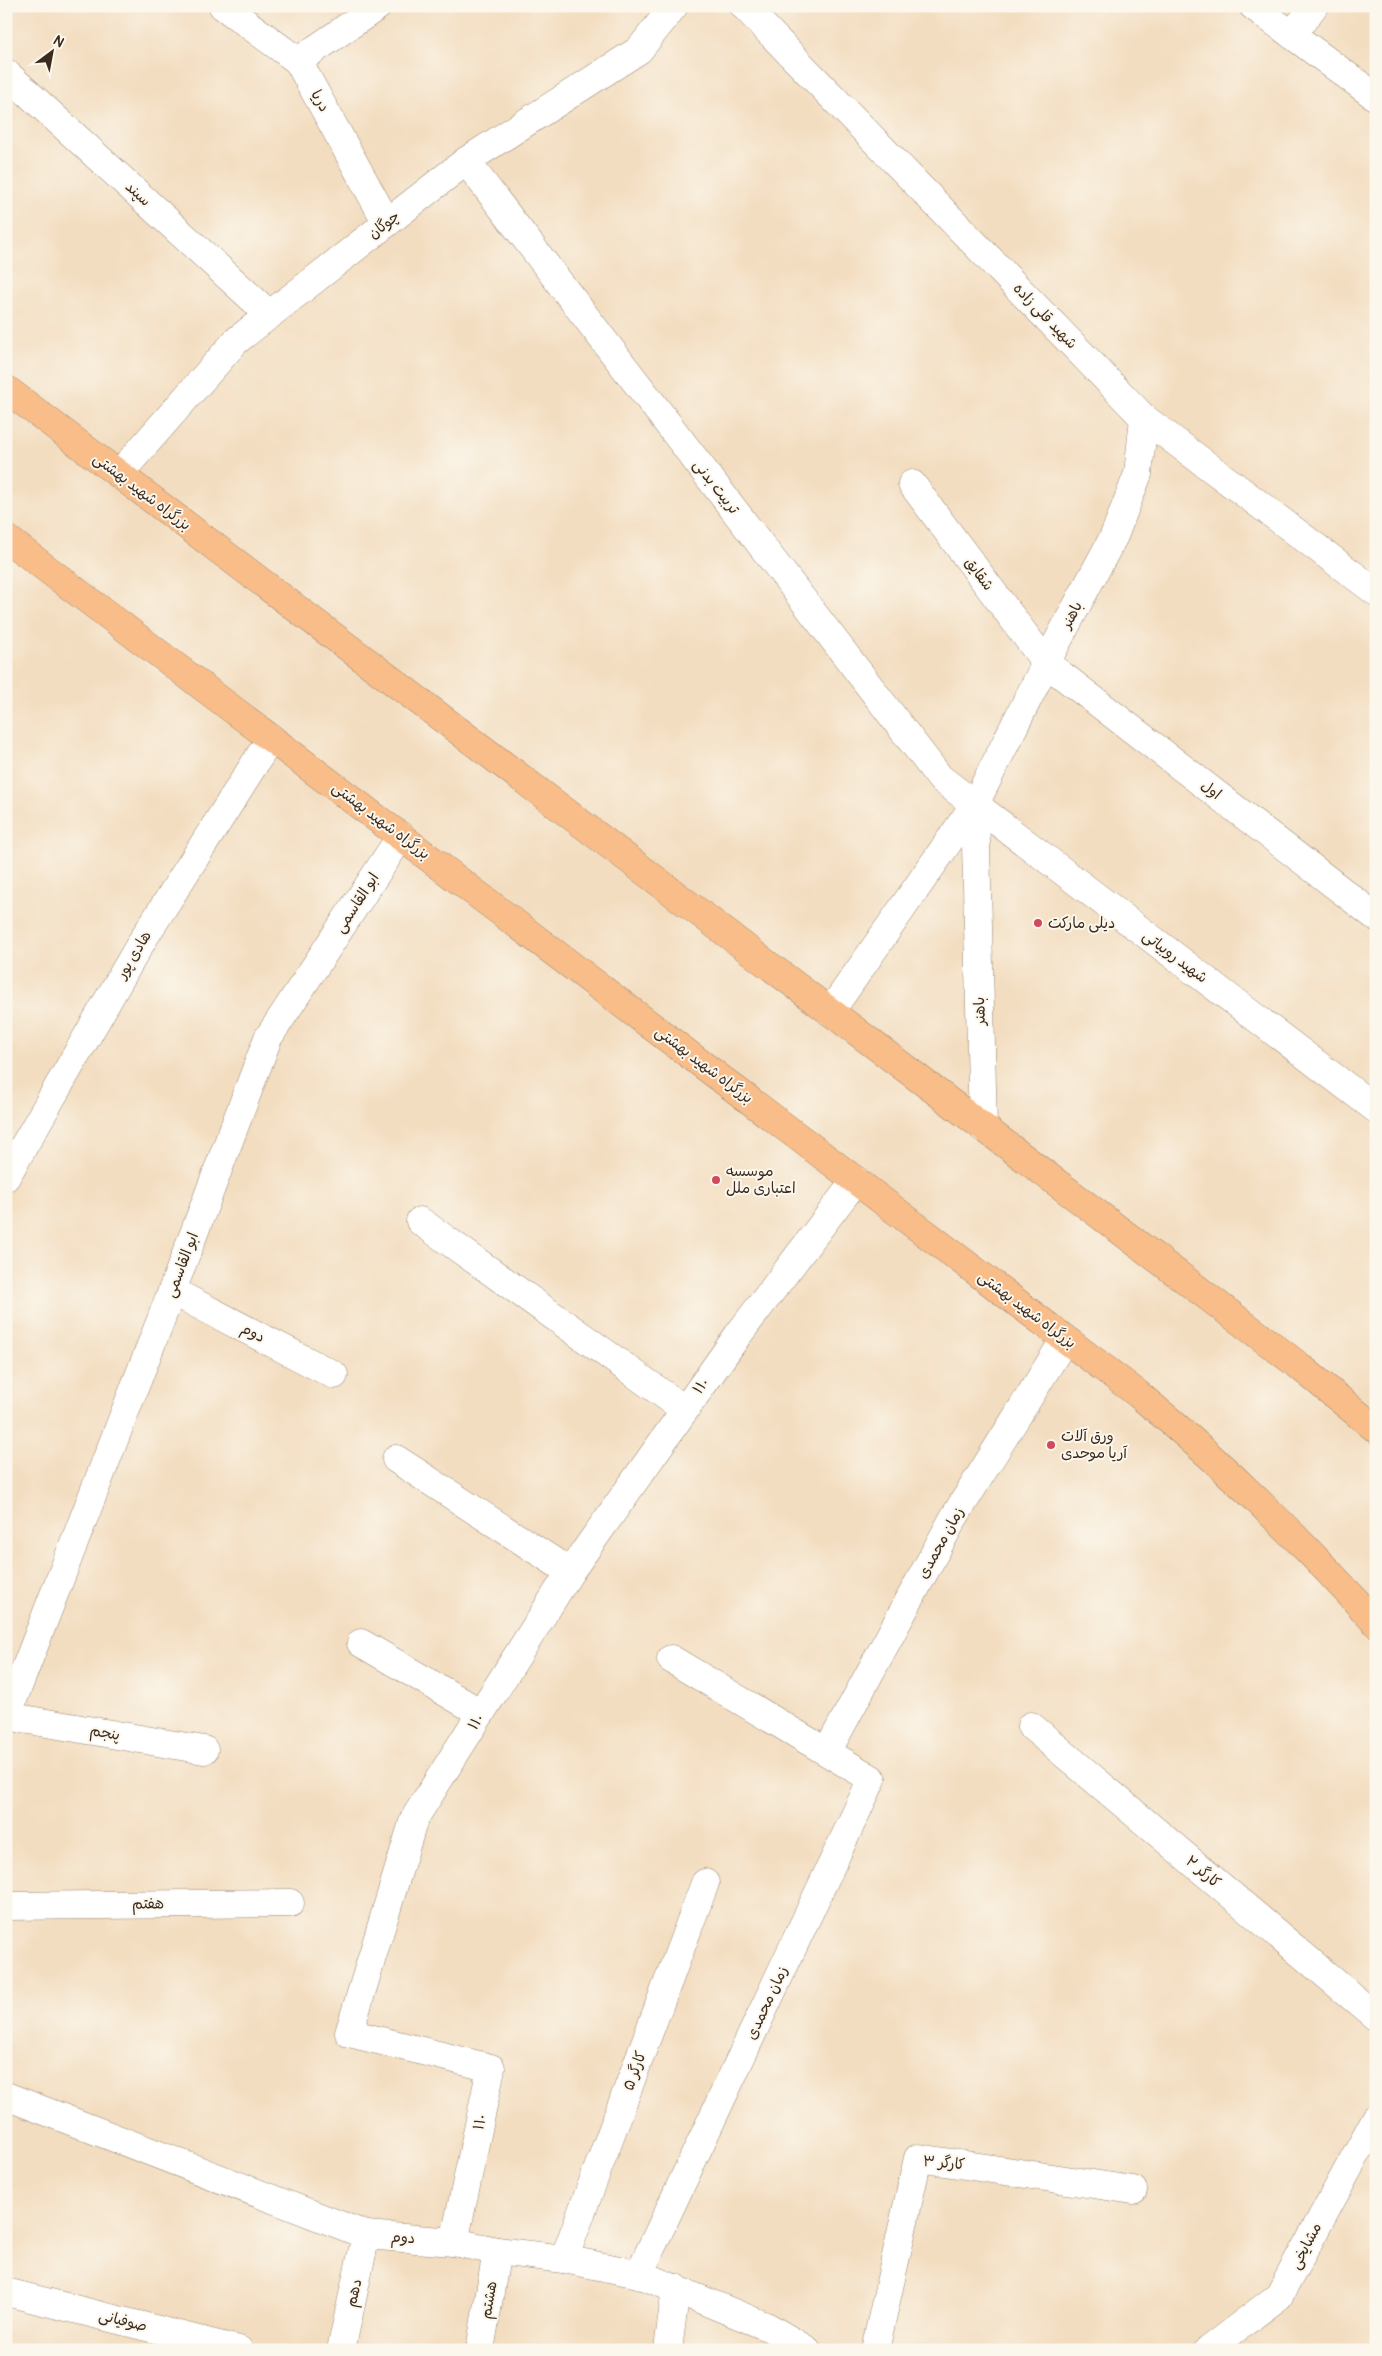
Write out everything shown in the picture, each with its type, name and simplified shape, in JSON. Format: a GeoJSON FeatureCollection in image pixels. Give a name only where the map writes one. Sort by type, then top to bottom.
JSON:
{"type":"FeatureCollection","features":[{"type":"Feature","properties":{"kind":"highway"},"geometry":{"type":"LineString","coordinates":[[6,374],[37,413]]}},
{"type":"Feature","properties":{"kind":"highway","name":"بزرگراه شهید بهشتی"},"geometry":{"type":"LineString","coordinates":[[6,389],[1298,1365],[1376,1430]]}},
{"type":"Feature","properties":{"kind":"highway","name":"بزرگراه شهید بهشتی"},"geometry":{"type":"LineString","coordinates":[[6,538],[1138,1394],[1214,1459],[1304,1547],[1376,1622]]}},
{"type":"Feature","properties":{"kind":"highway"},"geometry":{"type":"LineString","coordinates":[[6,545],[32,558]]}},
{"type":"Feature","properties":{"kind":"street","name":"دریا"},"geometry":{"type":"LineString","coordinates":[[223,6],[298,61],[387,223]]}},
{"type":"Feature","properties":{"kind":"street"},"geometry":{"type":"LineString","coordinates":[[298,61],[378,6]]}},
{"type":"Feature","properties":{"kind":"street","name":"چوگان"},"geometry":{"type":"LineString","coordinates":[[119,474],[236,341],[466,161],[639,50],[674,6]]}},
{"type":"Feature","properties":{"kind":"street","name":"شهید قلی زاده"},"geometry":{"type":"LineString","coordinates":[[744,6],[1144,418],[1376,592]]}},
{"type":"Feature","properties":{"kind":"street"},"geometry":{"type":"LineString","coordinates":[[1253,6],[1376,97]]}},
{"type":"Feature","properties":{"kind":"street"},"geometry":{"type":"LineString","coordinates":[[1292,35],[1314,6]]}},
{"type":"Feature","properties":{"kind":"street","name":"سپند"},"geometry":{"type":"LineString","coordinates":[[6,73],[270,315]]}},
{"type":"Feature","properties":{"kind":"street","name":"تربیت بدنی"},"geometry":{"type":"LineString","coordinates":[[466,161],[940,778],[974,804]]}},
{"type":"Feature","properties":{"kind":"street","name":"باهنر"},"geometry":{"type":"LineString","coordinates":[[830,1012],[974,804],[1114,536],[1138,474],[1144,418]]}},
{"type":"Feature","properties":{"kind":"street","name":"شقایق"},"geometry":{"type":"LineString","coordinates":[[912,484],[1046,663]]}},
{"type":"Feature","properties":{"kind":"street","name":"اول"},"geometry":{"type":"LineString","coordinates":[[1046,663],[1376,918]]}},
{"type":"Feature","properties":{"kind":"street","name":"هادی پور"},"geometry":{"type":"LineString","coordinates":[[6,1177],[142,941],[271,738]]}},
{"type":"Feature","properties":{"kind":"street","name":"باهنر"},"geometry":{"type":"LineString","coordinates":[[974,804],[983,1128]]}},
{"type":"Feature","properties":{"kind":"street","name":"شهید روبیاتی"},"geometry":{"type":"LineString","coordinates":[[974,804],[1376,1109]]}},
{"type":"Feature","properties":{"kind":"street","name":"ابو القاسمی"},"geometry":{"type":"LineString","coordinates":[[6,1716],[172,1291],[268,1038],[401,836]]}},
{"type":"Feature","properties":{"kind":"street","name":"۱۱۰"},"geometry":{"type":"LineString","coordinates":[[454,2242],[491,2068],[349,2033],[414,1819],[570,1572],[684,1409],[856,1180]]}},
{"type":"Feature","properties":{"kind":"street"},"geometry":{"type":"LineString","coordinates":[[420,1221],[684,1409]]}},
{"type":"Feature","properties":{"kind":"street","name":"دوم"},"geometry":{"type":"LineString","coordinates":[[172,1291],[334,1374]]}},
{"type":"Feature","properties":{"kind":"street","name":"زمان محمدی"},"geometry":{"type":"LineString","coordinates":[[827,1752],[953,1519],[1065,1339]]}},
{"type":"Feature","properties":{"kind":"street"},"geometry":{"type":"LineString","coordinates":[[396,1459],[570,1572]]}},
{"type":"Feature","properties":{"kind":"street"},"geometry":{"type":"LineString","coordinates":[[361,1643],[481,1713]]}},
{"type":"Feature","properties":{"kind":"street","name":"زمان محمدی"},"geometry":{"type":"LineString","coordinates":[[639,2274],[872,1778],[671,1659]]}},
{"type":"Feature","properties":{"kind":"street","name":"پنجم"},"geometry":{"type":"LineString","coordinates":[[6,1716],[204,1750]]}},
{"type":"Feature","properties":{"kind":"street","name":"کارگر ۲"},"geometry":{"type":"LineString","coordinates":[[1031,1726],[1376,2017]]}},
{"type":"Feature","properties":{"kind":"street","name":"کارگر ۵"},"geometry":{"type":"LineString","coordinates":[[564,2259],[705,1883]]}},
{"type":"Feature","properties":{"kind":"street","name":"هفتم"},"geometry":{"type":"LineString","coordinates":[[6,1906],[290,1903]]}},
{"type":"Feature","properties":{"kind":"street","name":"دوم"},"geometry":{"type":"LineString","coordinates":[[6,2096],[366,2235],[454,2242],[497,2251],[564,2259],[639,2274],[768,2327],[807,2350]]}},
{"type":"Feature","properties":{"kind":"street","name":"مشایخی"},"geometry":{"type":"LineString","coordinates":[[1208,2350],[1279,2296],[1376,2118]]}},
{"type":"Feature","properties":{"kind":"street","name":"کارگر ۳"},"geometry":{"type":"LineString","coordinates":[[875,2350],[918,2158],[1133,2190]]}},
{"type":"Feature","properties":{"kind":"street","name":"دهم"},"geometry":{"type":"LineString","coordinates":[[341,2350],[366,2235]]}},
{"type":"Feature","properties":{"kind":"street","name":"هشتم"},"geometry":{"type":"LineString","coordinates":[[480,2350],[497,2251]]}},
{"type":"Feature","properties":{"kind":"street"},"geometry":{"type":"LineString","coordinates":[[668,2350],[676,2288]]}},
{"type":"Feature","properties":{"kind":"street","name":"صوفیانی"},"geometry":{"type":"LineString","coordinates":[[6,2292],[239,2350]]}},
{"type":"Feature","properties":{"kind":"place","name":"دیلی مارکت"},"geometry":{"type":"Point","coordinates":[1038,923]}},
{"type":"Feature","properties":{"kind":"place","name":"موسسه اعتباری ملل"},"geometry":{"type":"Point","coordinates":[716,1180]}},
{"type":"Feature","properties":{"kind":"place","name":"ورق آلات آریا موحدی"},"geometry":{"type":"Point","coordinates":[1051,1445]}}]}
